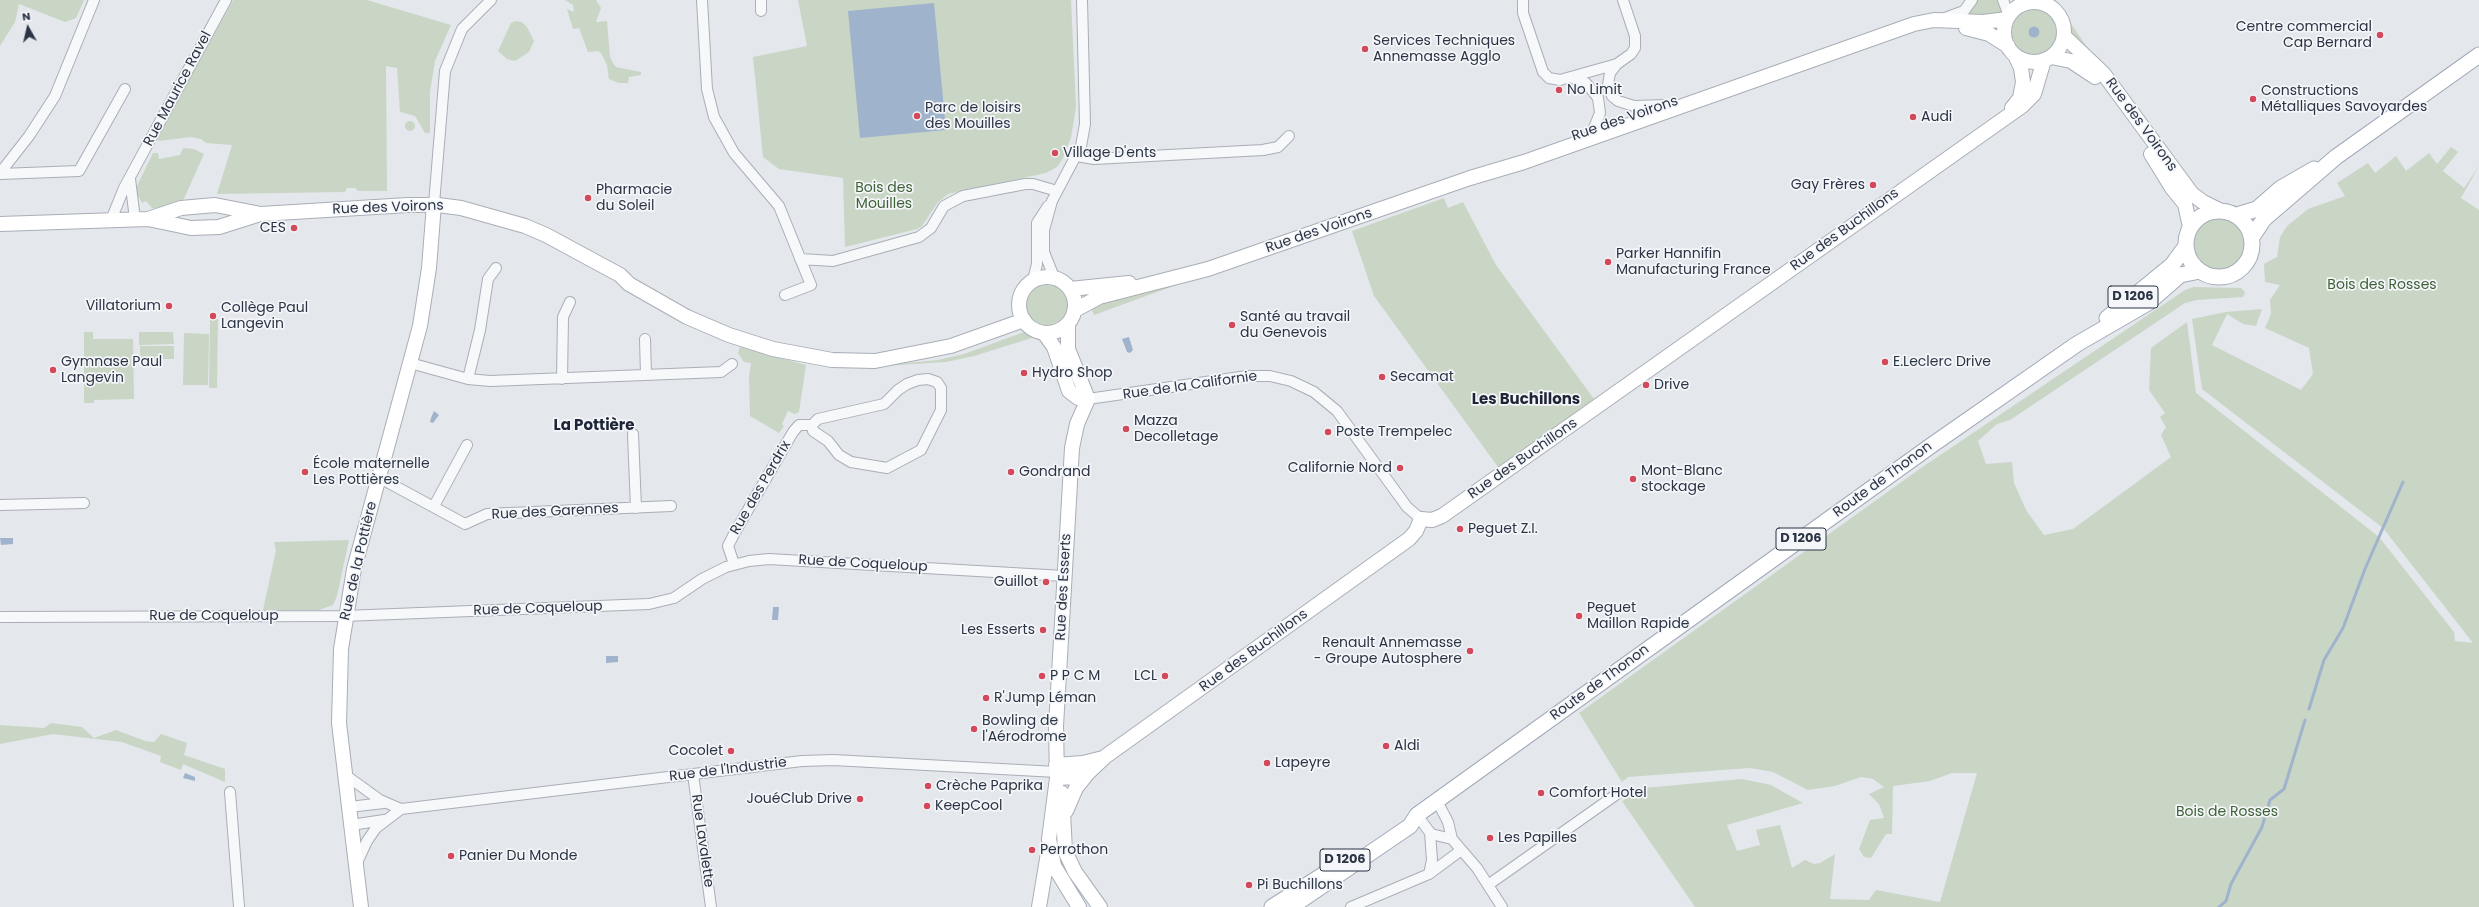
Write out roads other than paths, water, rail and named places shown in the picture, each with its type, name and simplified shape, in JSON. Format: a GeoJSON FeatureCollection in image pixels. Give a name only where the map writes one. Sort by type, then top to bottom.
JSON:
{"type":"FeatureCollection","features":[{"type":"Feature","properties":{"kind":"main road"},"geometry":{"type":"LineString","coordinates":[[2252,237],[2247,225],[2237,215],[2219,210],[2202,215],[2190,227],[2186,246],[2191,262],[2200,271],[2221,277],[2237,272],[2250,257],[2252,237],[2264,219],[2336,157],[2479,54]]}},
{"type":"Feature","properties":{"kind":"main road"},"geometry":{"type":"LineString","coordinates":[[2237,215],[2257,209],[2290,182],[2336,157]]}},
{"type":"Feature","properties":{"kind":"main road","name":"Route de Thonon"},"geometry":{"type":"LineString","coordinates":[[1272,907],[1327,872],[1405,818],[1417,815],[1913,459],[2077,344],[2172,265],[2186,246]]}},
{"type":"Feature","properties":{"kind":"main road","name":"Route de Thonon"},"geometry":{"type":"LineString","coordinates":[[2077,344],[2148,303],[2180,275],[2200,271]]}},
{"type":"Feature","properties":{"kind":"main road","name":"Route de Thonon"},"geometry":{"type":"LineString","coordinates":[[1291,907],[1410,826],[1417,815]]}},
{"type":"Feature","properties":{"kind":"street"},"geometry":{"type":"LineString","coordinates":[[0,174],[29,136],[56,93],[94,0]]}},
{"type":"Feature","properties":{"kind":"street","name":"Rue Maurice Ravel"},"geometry":{"type":"LineString","coordinates":[[111,220],[117,201],[226,0]]}},
{"type":"Feature","properties":{"kind":"street"},"geometry":{"type":"LineString","coordinates":[[702,0],[707,89],[714,117],[731,149],[779,206],[811,285],[785,295]]}},
{"type":"Feature","properties":{"kind":"street"},"geometry":{"type":"LineString","coordinates":[[761,0],[762,11]]}},
{"type":"Feature","properties":{"kind":"street"},"geometry":{"type":"LineString","coordinates":[[1068,324],[1057,331],[1044,333],[1035,330],[1024,320],[1020,308],[1021,295],[1033,280],[1037,264],[1037,223],[1052,201],[1076,156],[1085,124],[1082,0]]}},
{"type":"Feature","properties":{"kind":"street"},"geometry":{"type":"LineString","coordinates":[[1523,0],[1523,13],[1543,72],[1552,79],[1573,78],[1617,64]]}},
{"type":"Feature","properties":{"kind":"street"},"geometry":{"type":"LineString","coordinates":[[1623,0],[1636,43],[1631,54],[1617,64],[1610,73],[1608,81],[1610,92],[1615,99],[1628,106],[1665,105]]}},
{"type":"Feature","properties":{"kind":"street"},"geometry":{"type":"LineString","coordinates":[[1934,20],[1961,13],[1967,8],[1972,0]]}},
{"type":"Feature","properties":{"kind":"street"},"geometry":{"type":"LineString","coordinates":[[2003,0],[2008,18]]}},
{"type":"Feature","properties":{"kind":"street"},"geometry":{"type":"LineString","coordinates":[[434,204],[445,71],[459,34],[487,1]]}},
{"type":"Feature","properties":{"kind":"street"},"geometry":{"type":"LineString","coordinates":[[2027,1],[2056,5],[2063,22],[2064,36],[2060,48],[2048,59],[2027,61],[2011,50],[2004,34],[2008,18],[2017,8],[2027,1]]}},
{"type":"Feature","properties":{"kind":"street","name":"Rue des Voirons"},"geometry":{"type":"LineString","coordinates":[[1470,178],[1524,162],[1914,24],[1934,20],[1983,22],[2008,18]]}},
{"type":"Feature","properties":{"kind":"street","name":"Rue des Voirons"},"geometry":{"type":"LineString","coordinates":[[1892,32],[1930,27],[1965,28],[1989,34],[2011,50]]}},
{"type":"Feature","properties":{"kind":"street","name":"Rue des Voirons"},"geometry":{"type":"LineString","coordinates":[[2064,36],[2103,73],[2192,194],[2203,202],[2219,210]]}},
{"type":"Feature","properties":{"kind":"street","name":"Rue des Buchillons"},"geometry":{"type":"LineString","coordinates":[[2003,118],[2017,101],[2023,90],[2022,71],[2011,50]]}},
{"type":"Feature","properties":{"kind":"street","name":"Rue des Voirons"},"geometry":{"type":"LineString","coordinates":[[2048,59],[2072,61],[2098,80],[2156,161],[2172,188],[2185,204],[2190,227]]}},
{"type":"Feature","properties":{"kind":"street","name":"Rue des Buchillons"},"geometry":{"type":"LineString","coordinates":[[1063,819],[1072,794],[1088,773],[1106,756],[1409,539],[1416,531],[1421,519],[1432,520],[1442,516],[2026,102],[2034,94],[2048,59]]}},
{"type":"Feature","properties":{"kind":"street","name":"Rue des Voirons"},"geometry":{"type":"LineString","coordinates":[[1075,310],[1099,297],[1208,269],[1470,178],[1593,130],[1665,105],[1784,69]]}},
{"type":"Feature","properties":{"kind":"street"},"geometry":{"type":"LineString","coordinates":[[1573,78],[1586,83],[1598,98],[1600,113],[1593,130]]}},
{"type":"Feature","properties":{"kind":"street"},"geometry":{"type":"LineString","coordinates":[[0,174],[79,170],[125,88]]}},
{"type":"Feature","properties":{"kind":"street"},"geometry":{"type":"LineString","coordinates":[[1076,156],[1094,159],[1263,150],[1278,147],[1289,136]]}},
{"type":"Feature","properties":{"kind":"street"},"geometry":{"type":"LineString","coordinates":[[130,179],[141,219]]}},
{"type":"Feature","properties":{"kind":"street"},"geometry":{"type":"LineString","coordinates":[[800,259],[826,261],[844,258],[924,234],[932,226],[944,206],[963,196],[1025,184],[1033,184],[1057,191]]}},
{"type":"Feature","properties":{"kind":"street"},"geometry":{"type":"LineString","coordinates":[[1052,201],[1044,230],[1043,244],[1047,263],[1054,277]]}},
{"type":"Feature","properties":{"kind":"street","name":"Rue des Voirons"},"geometry":{"type":"LineString","coordinates":[[0,224],[141,219],[187,228],[209,228],[222,226],[261,214],[434,204],[460,208],[525,226],[563,243],[620,274],[629,284],[687,316],[734,338],[805,356],[848,361],[875,360],[964,342],[1024,320]]}},
{"type":"Feature","properties":{"kind":"street","name":"Rue de la Pottière"},"geometry":{"type":"LineString","coordinates":[[361,907],[339,723],[339,687],[344,616],[354,569],[378,477],[410,363],[426,290],[434,204]]}},
{"type":"Feature","properties":{"kind":"street","name":"Rue des Voirons"},"geometry":{"type":"LineString","coordinates":[[141,219],[181,208],[215,205],[261,214]]}},
{"type":"Feature","properties":{"kind":"street"},"geometry":{"type":"LineString","coordinates":[[468,379],[480,330],[488,279],[496,268]]}},
{"type":"Feature","properties":{"kind":"street"},"geometry":{"type":"LineString","coordinates":[[1033,280],[1043,277],[1054,277],[1063,282],[1070,289],[1074,297],[1075,310],[1068,324],[1067,345],[1088,399],[1078,398],[1070,391],[1054,347],[1044,333]]}},
{"type":"Feature","properties":{"kind":"street","name":"Rue des Voirons"},"geometry":{"type":"LineString","coordinates":[[1070,289],[1167,280]]}},
{"type":"Feature","properties":{"kind":"street"},"geometry":{"type":"LineString","coordinates":[[562,379],[563,317],[570,302]]}},
{"type":"Feature","properties":{"kind":"street"},"geometry":{"type":"LineString","coordinates":[[645,339],[646,375]]}},
{"type":"Feature","properties":{"kind":"street"},"geometry":{"type":"LineString","coordinates":[[410,363],[468,379],[490,381],[721,372],[732,364]]}},
{"type":"Feature","properties":{"kind":"street","name":"Rue de la Californie"},"geometry":{"type":"LineString","coordinates":[[1088,399],[1247,376],[1270,376],[1291,381],[1314,392],[1337,411],[1407,507],[1421,519]]}},
{"type":"Feature","properties":{"kind":"street","name":"Rue des Perdrix"},"geometry":{"type":"LineString","coordinates":[[734,564],[728,546],[793,432],[799,425],[812,425],[818,419],[884,404],[898,390],[911,381],[928,379],[937,382],[941,388],[941,410],[921,450],[887,468],[851,462],[839,455],[825,439],[816,434],[812,425]]}},
{"type":"Feature","properties":{"kind":"street","name":"Rue des Esserts"},"geometry":{"type":"LineString","coordinates":[[1080,907],[1061,880],[1052,860],[1050,839],[1057,772],[1056,726],[1073,437],[1088,399]]}},
{"type":"Feature","properties":{"kind":"street","name":"Rue des Garennes"},"geometry":{"type":"LineString","coordinates":[[633,434],[636,508]]}},
{"type":"Feature","properties":{"kind":"street"},"geometry":{"type":"LineString","coordinates":[[434,506],[467,445]]}},
{"type":"Feature","properties":{"kind":"street","name":"Rue des Garennes"},"geometry":{"type":"LineString","coordinates":[[378,477],[465,524],[487,514],[671,506]]}},
{"type":"Feature","properties":{"kind":"street"},"geometry":{"type":"LineString","coordinates":[[0,505],[84,503]]}},
{"type":"Feature","properties":{"kind":"street","name":"Rue de Coqueloup"},"geometry":{"type":"LineString","coordinates":[[0,617],[344,616],[649,604],[674,598],[708,575],[734,564],[749,561],[782,559],[1064,576]]}},
{"type":"Feature","properties":{"kind":"street","name":"Rue des Buchillons"},"geometry":{"type":"LineString","coordinates":[[1057,772],[1106,756]]}},
{"type":"Feature","properties":{"kind":"street","name":"Rue de l'Industrie"},"geometry":{"type":"LineString","coordinates":[[356,866],[369,838],[384,820],[401,809],[802,761],[833,760],[1057,772]]}},
{"type":"Feature","properties":{"kind":"street"},"geometry":{"type":"LineString","coordinates":[[1057,772],[1079,776],[1088,773]]}},
{"type":"Feature","properties":{"kind":"street","name":"Rue des Esserts"},"geometry":{"type":"LineString","coordinates":[[1057,772],[1062,794],[1065,852],[1079,878],[1096,902]]}},
{"type":"Feature","properties":{"kind":"street","name":"Rue Lavalette"},"geometry":{"type":"LineString","coordinates":[[693,774],[711,907]]}},
{"type":"Feature","properties":{"kind":"street","name":"Rue de l'Industrie"},"geometry":{"type":"LineString","coordinates":[[345,776],[384,803],[401,809]]}},
{"type":"Feature","properties":{"kind":"street"},"geometry":{"type":"LineString","coordinates":[[230,792],[239,907]]}},
{"type":"Feature","properties":{"kind":"street"},"geometry":{"type":"LineString","coordinates":[[1488,885],[1617,794]]}},
{"type":"Feature","properties":{"kind":"street"},"geometry":{"type":"LineString","coordinates":[[1437,801],[1448,822],[1452,839],[1460,851],[1475,866],[1502,907]]}},
{"type":"Feature","properties":{"kind":"street","name":"Rue de l'Industrie"},"geometry":{"type":"LineString","coordinates":[[348,807],[384,803]]}},
{"type":"Feature","properties":{"kind":"street"},"geometry":{"type":"LineString","coordinates":[[1417,815],[1430,832],[1432,860],[1428,874]]}},
{"type":"Feature","properties":{"kind":"street","name":"Rue de l'Industrie"},"geometry":{"type":"LineString","coordinates":[[351,825],[384,820]]}},
{"type":"Feature","properties":{"kind":"street"},"geometry":{"type":"LineString","coordinates":[[1430,832],[1452,839]]}},
{"type":"Feature","properties":{"kind":"street"},"geometry":{"type":"LineString","coordinates":[[1039,907],[1043,891],[1050,839]]}},
{"type":"Feature","properties":{"kind":"street"},"geometry":{"type":"LineString","coordinates":[[1351,907],[1428,874],[1460,851]]}},
{"type":"Feature","properties":{"kind":"street"},"geometry":{"type":"LineString","coordinates":[[1043,891],[1061,880],[1079,878]]}},
{"type":"Feature","properties":{"kind":"street"},"geometry":{"type":"LineString","coordinates":[[1080,907],[1096,902]]}},
{"type":"Feature","properties":{"kind":"water"},"geometry":{"type":"Polygon","coordinates":[[[934,3],[946,130],[860,138],[848,11],[934,3]]]}},
{"type":"Feature","properties":{"kind":"water"},"geometry":{"type":"Polygon","coordinates":[[[2034,26],[2038,28],[2040,32],[2038,36],[2034,38],[2030,36],[2028,32],[2030,28],[2034,26]]]}},
{"type":"Feature","properties":{"kind":"water"},"geometry":{"type":"Polygon","coordinates":[[[1129,337],[1133,350],[1130,353],[1127,352],[1122,339],[1129,337]]]}},
{"type":"Feature","properties":{"kind":"water"},"geometry":{"type":"Polygon","coordinates":[[[434,411],[439,415],[433,423],[430,422],[434,411]]]}},
{"type":"Feature","properties":{"kind":"water"},"geometry":{"type":"Polygon","coordinates":[[[0,538],[13,538],[13,544],[1,545],[0,538]]]}},
{"type":"Feature","properties":{"kind":"water"},"geometry":{"type":"Polygon","coordinates":[[[773,607],[779,607],[778,620],[772,620],[773,607]]]}},
{"type":"Feature","properties":{"kind":"water"},"geometry":{"type":"Polygon","coordinates":[[[606,656],[618,656],[618,662],[606,663],[606,656]]]}},
{"type":"Feature","properties":{"kind":"water"},"geometry":{"type":"Polygon","coordinates":[[[185,773],[195,777],[195,781],[183,778],[185,773]]]}},
{"type":"Feature","properties":{"kind":"waterway"},"geometry":{"type":"LineString","coordinates":[[2309,709],[2324,660],[2343,628],[2365,569],[2403,482]]}},
{"type":"Feature","properties":{"kind":"waterway"},"geometry":{"type":"LineString","coordinates":[[2219,907],[2226,901],[2231,884],[2262,827],[2270,800],[2284,789],[2305,720]]}},
{"type":"Feature","properties":{"kind":"place","name":"Centre commercial Cap Bernard"},"geometry":{"type":"Point","coordinates":[2380,35]}},
{"type":"Feature","properties":{"kind":"place","name":"Services Techniques Annemasse Agglo"},"geometry":{"type":"Point","coordinates":[1365,49]}},
{"type":"Feature","properties":{"kind":"place","name":"No Limit"},"geometry":{"type":"Point","coordinates":[1559,90]}},
{"type":"Feature","properties":{"kind":"place","name":"Constructions Métalliques Savoyardes"},"geometry":{"type":"Point","coordinates":[2253,99]}},
{"type":"Feature","properties":{"kind":"place","name":"Parc de loisirs des Mouilles"},"geometry":{"type":"Point","coordinates":[917,116]}},
{"type":"Feature","properties":{"kind":"place","name":"Audi"},"geometry":{"type":"Point","coordinates":[1913,117]}},
{"type":"Feature","properties":{"kind":"place","name":"Village D'ents"},"geometry":{"type":"Point","coordinates":[1055,153]}},
{"type":"Feature","properties":{"kind":"place","name":"Gay Frères"},"geometry":{"type":"Point","coordinates":[1873,185]}},
{"type":"Feature","properties":{"kind":"place","name":"Pharmacie du Soleil"},"geometry":{"type":"Point","coordinates":[588,198]}},
{"type":"Feature","properties":{"kind":"place","name":"CES"},"geometry":{"type":"Point","coordinates":[294,228]}},
{"type":"Feature","properties":{"kind":"place","name":"Parker Hannifin Manufacturing France"},"geometry":{"type":"Point","coordinates":[1608,262]}},
{"type":"Feature","properties":{"kind":"place","name":"Villatorium"},"geometry":{"type":"Point","coordinates":[169,306]}},
{"type":"Feature","properties":{"kind":"place","name":"Collège Paul Langevin"},"geometry":{"type":"Point","coordinates":[213,316]}},
{"type":"Feature","properties":{"kind":"place","name":"Santé au travail du Genevois"},"geometry":{"type":"Point","coordinates":[1232,325]}},
{"type":"Feature","properties":{"kind":"place","name":"E.Leclerc Drive"},"geometry":{"type":"Point","coordinates":[1885,362]}},
{"type":"Feature","properties":{"kind":"place","name":"Gymnase Paul Langevin"},"geometry":{"type":"Point","coordinates":[53,370]}},
{"type":"Feature","properties":{"kind":"place","name":"Hydro Shop"},"geometry":{"type":"Point","coordinates":[1024,373]}},
{"type":"Feature","properties":{"kind":"place","name":"Secamat"},"geometry":{"type":"Point","coordinates":[1382,377]}},
{"type":"Feature","properties":{"kind":"place","name":"Drive"},"geometry":{"type":"Point","coordinates":[1646,385]}},
{"type":"Feature","properties":{"kind":"place","name":"Mazza Decolletage"},"geometry":{"type":"Point","coordinates":[1126,429]}},
{"type":"Feature","properties":{"kind":"place","name":"Poste Trempelec"},"geometry":{"type":"Point","coordinates":[1328,432]}},
{"type":"Feature","properties":{"kind":"place","name":"Californie Nord"},"geometry":{"type":"Point","coordinates":[1400,468]}},
{"type":"Feature","properties":{"kind":"place","name":"École maternelle Les Pottières"},"geometry":{"type":"Point","coordinates":[305,472]}},
{"type":"Feature","properties":{"kind":"place","name":"Gondrand"},"geometry":{"type":"Point","coordinates":[1011,472]}},
{"type":"Feature","properties":{"kind":"place","name":"Mont-Blanc stockage"},"geometry":{"type":"Point","coordinates":[1633,479]}},
{"type":"Feature","properties":{"kind":"place","name":"Peguet Z.I."},"geometry":{"type":"Point","coordinates":[1460,529]}},
{"type":"Feature","properties":{"kind":"place","name":"Guillot"},"geometry":{"type":"Point","coordinates":[1046,582]}},
{"type":"Feature","properties":{"kind":"place","name":"Peguet Maillon Rapide"},"geometry":{"type":"Point","coordinates":[1579,616]}},
{"type":"Feature","properties":{"kind":"place","name":"Les Esserts"},"geometry":{"type":"Point","coordinates":[1043,630]}},
{"type":"Feature","properties":{"kind":"place","name":"Renault Annemasse - Groupe Autosphere"},"geometry":{"type":"Point","coordinates":[1470,651]}},
{"type":"Feature","properties":{"kind":"place","name":"P P C M"},"geometry":{"type":"Point","coordinates":[1042,676]}},
{"type":"Feature","properties":{"kind":"place","name":"LCL"},"geometry":{"type":"Point","coordinates":[1165,676]}},
{"type":"Feature","properties":{"kind":"place","name":"R'Jump Léman"},"geometry":{"type":"Point","coordinates":[986,698]}},
{"type":"Feature","properties":{"kind":"place","name":"Bowling de l'Aérodrome"},"geometry":{"type":"Point","coordinates":[974,729]}},
{"type":"Feature","properties":{"kind":"place","name":"Aldi"},"geometry":{"type":"Point","coordinates":[1386,746]}},
{"type":"Feature","properties":{"kind":"place","name":"Cocolet"},"geometry":{"type":"Point","coordinates":[731,751]}},
{"type":"Feature","properties":{"kind":"place","name":"Lapeyre"},"geometry":{"type":"Point","coordinates":[1267,763]}},
{"type":"Feature","properties":{"kind":"place","name":"Crèche Paprika"},"geometry":{"type":"Point","coordinates":[928,786]}},
{"type":"Feature","properties":{"kind":"place","name":"Comfort Hotel"},"geometry":{"type":"Point","coordinates":[1541,793]}},
{"type":"Feature","properties":{"kind":"place","name":"JouéClub Drive"},"geometry":{"type":"Point","coordinates":[860,799]}},
{"type":"Feature","properties":{"kind":"place","name":"KeepCool"},"geometry":{"type":"Point","coordinates":[927,806]}},
{"type":"Feature","properties":{"kind":"place","name":"Les Papilles"},"geometry":{"type":"Point","coordinates":[1490,838]}},
{"type":"Feature","properties":{"kind":"place","name":"Perrothon"},"geometry":{"type":"Point","coordinates":[1032,850]}},
{"type":"Feature","properties":{"kind":"place","name":"Panier Du Monde"},"geometry":{"type":"Point","coordinates":[451,856]}},
{"type":"Feature","properties":{"kind":"place","name":"Pi Buchillons"},"geometry":{"type":"Point","coordinates":[1249,885]}},
{"type":"Feature","properties":{"kind":"district","name":"Les Buchillons"},"geometry":{"type":"Point","coordinates":[1526,400]}},
{"type":"Feature","properties":{"kind":"district","name":"La Pottière"},"geometry":{"type":"Point","coordinates":[594,426]}},
{"type":"Feature","properties":{"kind":"park label","name":"Bois des Mouilles"},"geometry":{"type":"Point","coordinates":[884,196]}},
{"type":"Feature","properties":{"kind":"park label","name":"Bois des Rosses"},"geometry":{"type":"Point","coordinates":[2382,285]}},
{"type":"Feature","properties":{"kind":"park label","name":"Bois de Rosses"},"geometry":{"type":"Point","coordinates":[2227,812]}}]}
